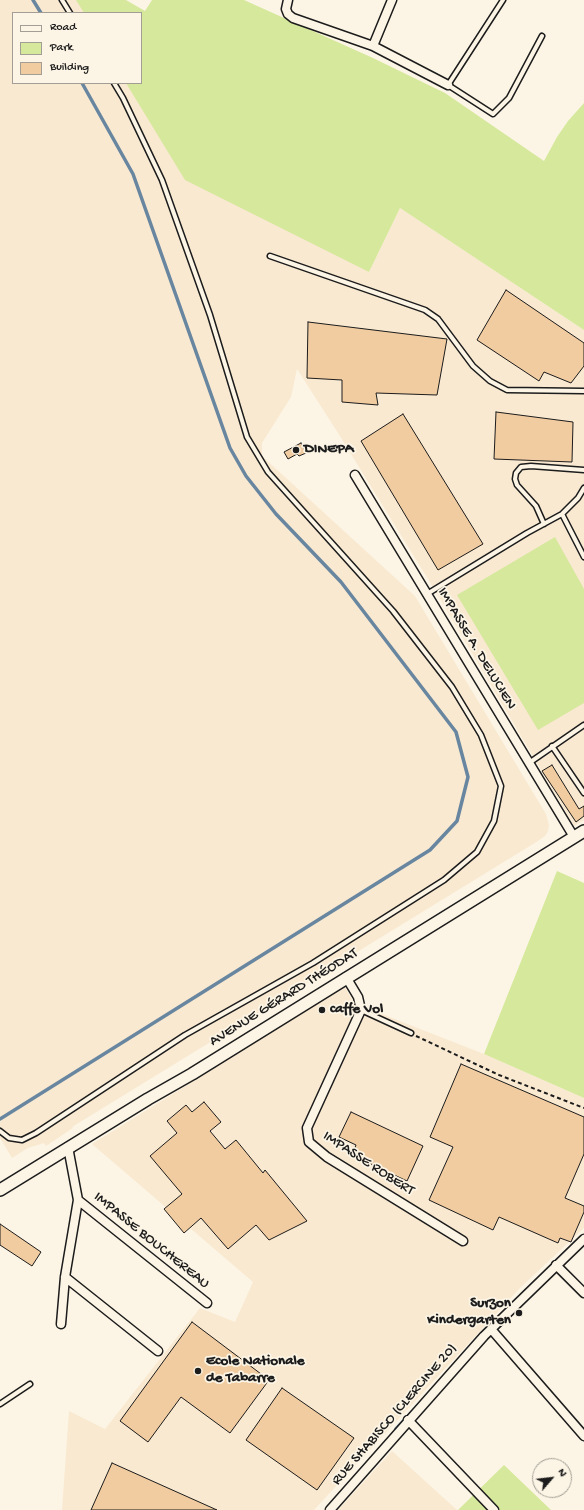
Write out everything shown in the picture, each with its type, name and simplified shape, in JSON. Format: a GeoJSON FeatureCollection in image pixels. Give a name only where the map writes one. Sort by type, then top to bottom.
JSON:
{"type":"FeatureCollection","features":[{"type":"Feature","properties":{"kind":"street"},"geometry":{"type":"LineString","coordinates":[[288,0],[286,9],[288,14],[293,18],[373,46],[448,85]]}},
{"type":"Feature","properties":{"kind":"street"},"geometry":{"type":"LineString","coordinates":[[373,46],[392,0]]}},
{"type":"Feature","properties":{"kind":"street","name":"IMPASSE A. DELUCIEN"},"geometry":{"type":"LineString","coordinates":[[355,475],[574,837]]}},
{"type":"Feature","properties":{"kind":"street","name":"AVENUE GÉRARD THÉODAT"},"geometry":{"type":"LineString","coordinates":[[0,1190],[148,1098],[192,1074],[346,977],[584,831]]}},
{"type":"Feature","properties":{"kind":"street"},"geometry":{"type":"LineString","coordinates":[[346,977],[358,997],[361,1010]]}},
{"type":"Feature","properties":{"kind":"street","name":"IMPASSE ROBERT"},"geometry":{"type":"LineString","coordinates":[[361,1010],[307,1128],[309,1142],[327,1157],[464,1241]]}},
{"type":"Feature","properties":{"kind":"street","name":"IMPASSE BOUCHEREAU"},"geometry":{"type":"LineString","coordinates":[[60,1324],[78,1200],[68,1147]]}},
{"type":"Feature","properties":{"kind":"street","name":"IMPASSE BOUCHEREAU"},"geometry":{"type":"LineString","coordinates":[[78,1200],[207,1304]]}},
{"type":"Feature","properties":{"kind":"street","name":"RUE SHABISCO (CLERCINE 20)"},"geometry":{"type":"LineString","coordinates":[[330,1510],[408,1420],[491,1329],[584,1239]]}},
{"type":"Feature","properties":{"kind":"street"},"geometry":{"type":"LineString","coordinates":[[556,1265],[584,1294]]}},
{"type":"Feature","properties":{"kind":"street"},"geometry":{"type":"LineString","coordinates":[[66,1277],[158,1351]]}},
{"type":"Feature","properties":{"kind":"street"},"geometry":{"type":"LineString","coordinates":[[491,1329],[584,1436]]}},
{"type":"Feature","properties":{"kind":"street"},"geometry":{"type":"LineString","coordinates":[[408,1420],[494,1510]]}},
{"type":"Feature","properties":{"kind":"lane"},"geometry":{"type":"LineString","coordinates":[[62,0],[69,12]]}},
{"type":"Feature","properties":{"kind":"lane"},"geometry":{"type":"LineString","coordinates":[[503,0],[448,85],[493,114],[509,98],[542,36]]}},
{"type":"Feature","properties":{"kind":"lane"},"geometry":{"type":"LineString","coordinates":[[0,1131],[9,1138],[22,1140],[36,1133],[184,1035],[313,963],[444,880],[477,852],[494,821],[501,786],[481,735],[452,687],[393,612],[268,472],[248,437],[210,315],[162,180],[123,98],[115,84]]}},
{"type":"Feature","properties":{"kind":"lane"},"geometry":{"type":"LineString","coordinates":[[270,256],[425,310],[438,319],[473,366],[490,381],[507,390],[584,391]]}},
{"type":"Feature","properties":{"kind":"lane"},"geometry":{"type":"LineString","coordinates":[[544,524],[536,506],[517,485],[515,479],[516,473],[521,467],[531,466],[584,470]]}},
{"type":"Feature","properties":{"kind":"lane"},"geometry":{"type":"LineString","coordinates":[[426,594],[562,514],[578,498],[584,488]]}},
{"type":"Feature","properties":{"kind":"lane"},"geometry":{"type":"LineString","coordinates":[[562,514],[584,556]]}},
{"type":"Feature","properties":{"kind":"lane"},"geometry":{"type":"LineString","coordinates":[[528,763],[584,725]]}},
{"type":"Feature","properties":{"kind":"lane"},"geometry":{"type":"LineString","coordinates":[[552,746],[584,793]]}},
{"type":"Feature","properties":{"kind":"lane"},"geometry":{"type":"LineString","coordinates":[[361,1010],[411,1033]]}},
{"type":"Feature","properties":{"kind":"lane"},"geometry":{"type":"LineString","coordinates":[[0,1404],[30,1384]]}},
{"type":"Feature","properties":{"kind":"path"},"geometry":{"type":"LineString","coordinates":[[411,1033],[499,1075],[584,1108]]}},
{"type":"Feature","properties":{"kind":"shaded area"},"geometry":{"type":"Polygon","coordinates":[[[0,0],[77,0],[84,12],[12,12],[12,84],[128,84],[369,272],[400,208],[584,330],[584,820],[574,826],[439,597],[297,369],[291,397],[262,443],[262,456],[415,596],[546,814],[549,825],[548,831],[545,836],[538,841],[72,1127],[73,1128],[46,1146],[44,1143],[28,1148],[12,1158],[0,1138],[0,0]]]}},
{"type":"Feature","properties":{"kind":"shaded area"},"geometry":{"type":"Polygon","coordinates":[[[345,987],[354,1003],[484,1054],[584,1098],[584,1228],[520,1288],[314,1510],[62,1510],[69,1411],[105,1429],[200,1308],[235,1322],[253,1282],[92,1144],[345,987]]]}},
{"type":"Feature","properties":{"kind":"shaded area"},"geometry":{"type":"Polygon","coordinates":[[[392,1451],[457,1510],[338,1510],[392,1451]]]}},
{"type":"Feature","properties":{"kind":"green space"},"geometry":{"type":"Polygon","coordinates":[[[76,0],[126,0],[145,11],[152,0],[244,0],[373,58],[445,93],[544,161],[557,137],[568,121],[584,103],[584,330],[400,208],[369,272],[185,180],[127,84],[142,84],[142,12],[83,12],[76,0]]]}},
{"type":"Feature","properties":{"kind":"green space"},"geometry":{"type":"Polygon","coordinates":[[[555,537],[584,589],[584,703],[538,730],[457,595],[555,537]]]}},
{"type":"Feature","properties":{"kind":"green space"},"geometry":{"type":"Polygon","coordinates":[[[557,871],[584,883],[584,1098],[484,1054],[557,871]]]}},
{"type":"Feature","properties":{"kind":"green space"},"geometry":{"type":"Polygon","coordinates":[[[504,1465],[532,1492],[532,1498],[538,1498],[551,1510],[458,1510],[504,1465]]]}},
{"type":"Feature","properties":{"kind":"building"},"geometry":{"type":"Polygon","coordinates":[[[506,290],[584,343],[584,366],[571,383],[544,372],[539,381],[477,340],[506,290]]]}},
{"type":"Feature","properties":{"kind":"building"},"geometry":{"type":"Polygon","coordinates":[[[308,322],[447,339],[437,395],[376,393],[378,405],[342,402],[342,380],[307,378],[308,322]]]}},
{"type":"Feature","properties":{"kind":"building"},"geometry":{"type":"Polygon","coordinates":[[[496,412],[573,422],[572,462],[494,459],[496,412]]]}},
{"type":"Feature","properties":{"kind":"building"},"geometry":{"type":"Polygon","coordinates":[[[403,414],[483,544],[438,570],[361,441],[403,414]]]}},
{"type":"Feature","properties":{"kind":"building","name":"DINEPA"},"geometry":{"type":"Polygon","coordinates":[[[301,443],[306,453],[299,456],[297,454],[288,459],[284,452],[301,443]]]}},
{"type":"Feature","properties":{"kind":"building"},"geometry":{"type":"Polygon","coordinates":[[[552,765],[579,809],[584,806],[584,816],[576,822],[542,771],[552,765]]]}},
{"type":"Feature","properties":{"kind":"building"},"geometry":{"type":"Polygon","coordinates":[[[461,1064],[584,1117],[584,1154],[565,1198],[584,1206],[584,1212],[571,1242],[560,1238],[558,1243],[499,1217],[493,1230],[429,1200],[453,1147],[430,1137],[461,1064]]]}},
{"type":"Feature","properties":{"kind":"building"},"geometry":{"type":"Polygon","coordinates":[[[204,1102],[221,1122],[210,1131],[225,1149],[236,1140],[263,1173],[265,1170],[307,1221],[269,1240],[256,1225],[228,1249],[201,1218],[184,1233],[164,1209],[182,1194],[150,1156],[177,1133],[167,1121],[186,1105],[192,1112],[204,1102]]]}},
{"type":"Feature","properties":{"kind":"building"},"geometry":{"type":"Polygon","coordinates":[[[351,1112],[423,1146],[407,1181],[352,1155],[356,1145],[339,1137],[351,1112]]]}},
{"type":"Feature","properties":{"kind":"building"},"geometry":{"type":"Polygon","coordinates":[[[0,1224],[41,1252],[32,1266],[0,1245],[0,1224]]]}},
{"type":"Feature","properties":{"kind":"building"},"geometry":{"type":"Polygon","coordinates":[[[192,1322],[269,1380],[230,1433],[181,1397],[148,1442],[120,1421],[192,1322]]]}},
{"type":"Feature","properties":{"kind":"building"},"geometry":{"type":"Polygon","coordinates":[[[282,1388],[354,1438],[317,1490],[246,1440],[282,1388]]]}},
{"type":"Feature","properties":{"kind":"building"},"geometry":{"type":"Polygon","coordinates":[[[112,1463],[217,1510],[91,1510],[112,1463]]]}},
{"type":"Feature","properties":{"kind":"waterway"},"geometry":{"type":"LineString","coordinates":[[33,0],[40,12]]}},
{"type":"Feature","properties":{"kind":"waterway"},"geometry":{"type":"LineString","coordinates":[[0,1119],[430,850],[457,821],[468,777],[456,732],[341,582],[276,514],[246,476],[230,448],[133,174],[83,84]]}},
{"type":"Feature","properties":{"kind":"waterway"},"geometry":{"type":"LineString","coordinates":[[396,1429],[412,1412]]}},
{"type":"Feature","properties":{"kind":"place","name":"DINEPA"},"geometry":{"type":"Point","coordinates":[296,450]}},
{"type":"Feature","properties":{"kind":"place","name":"caffe Vol"},"geometry":{"type":"Point","coordinates":[322,1010]}},
{"type":"Feature","properties":{"kind":"place","name":"Surzon Kindergarten"},"geometry":{"type":"Point","coordinates":[519,1313]}},
{"type":"Feature","properties":{"kind":"place","name":"Ecole Nationale de Tabarre"},"geometry":{"type":"Point","coordinates":[198,1371]}}]}
